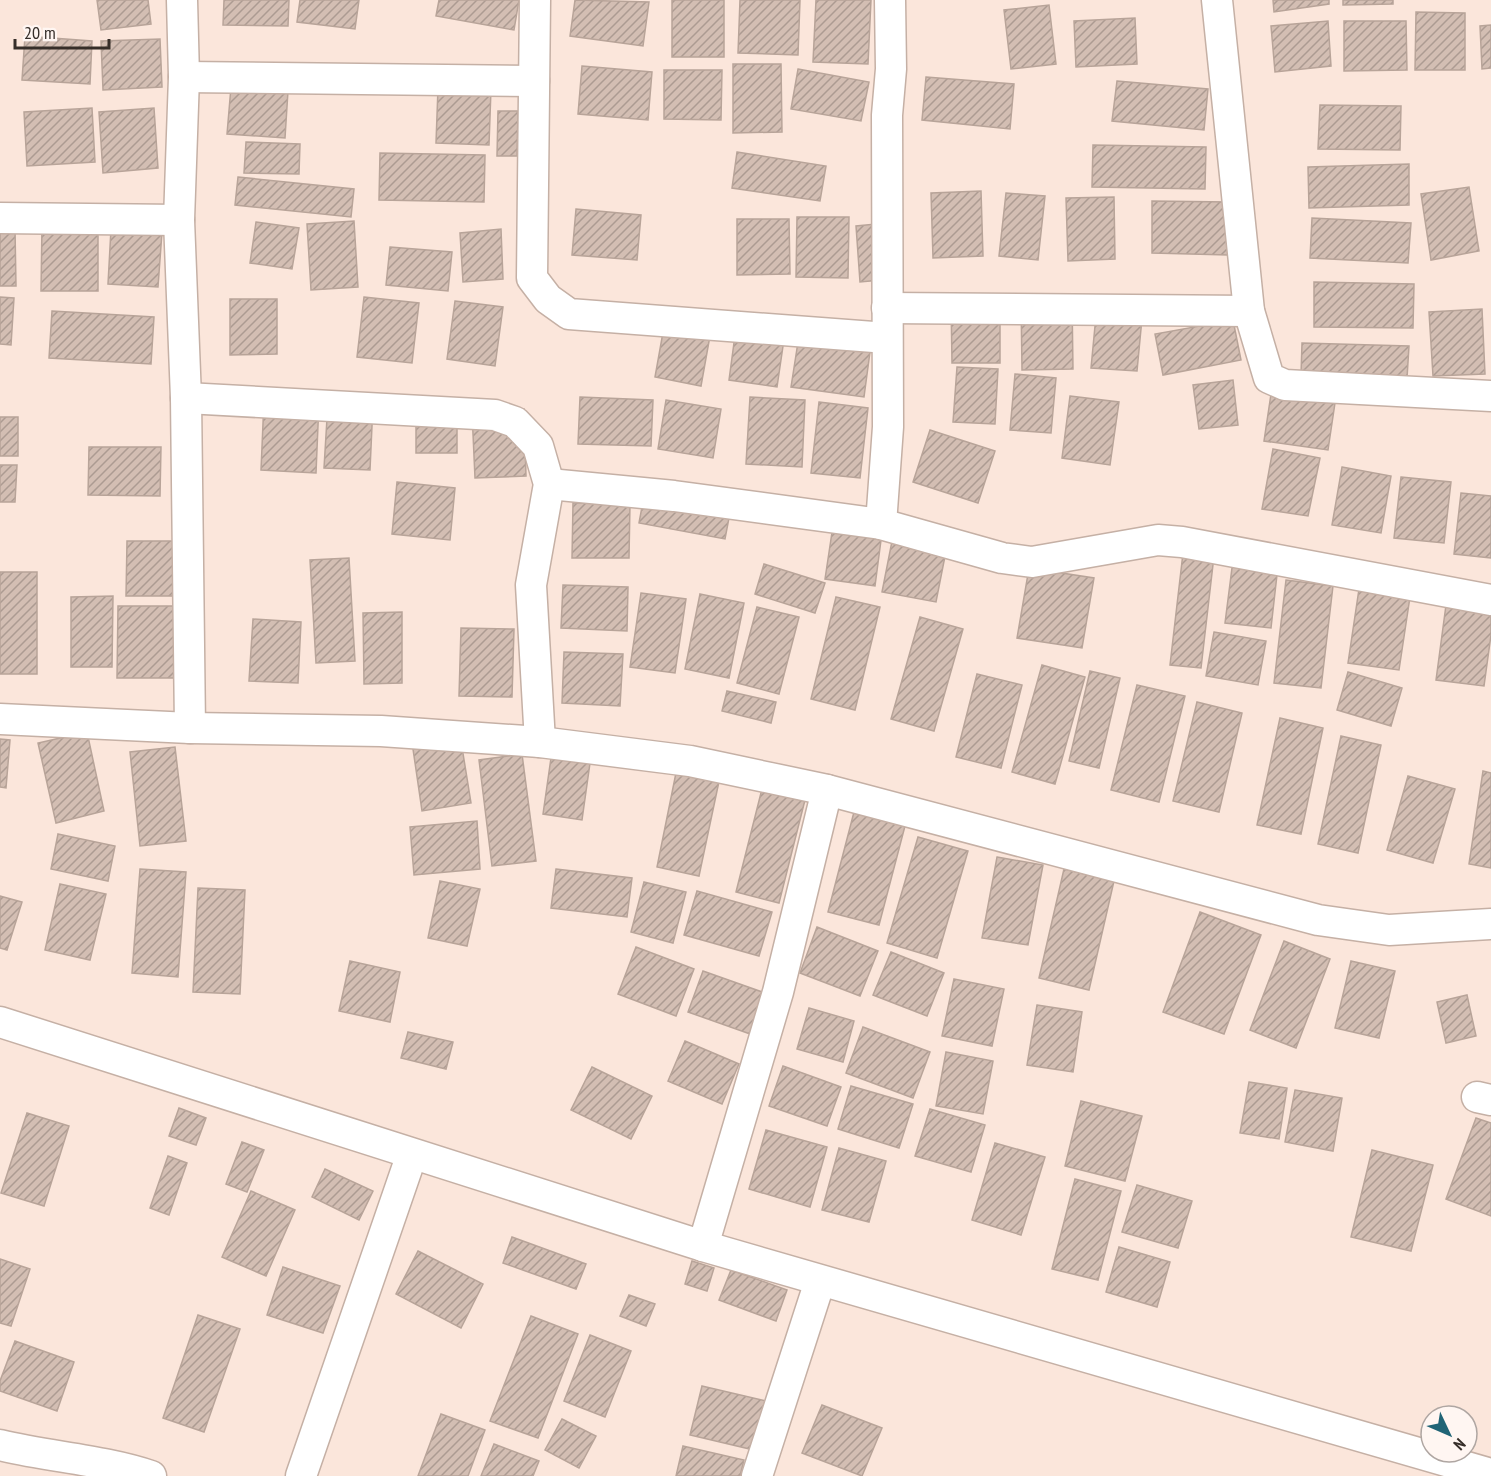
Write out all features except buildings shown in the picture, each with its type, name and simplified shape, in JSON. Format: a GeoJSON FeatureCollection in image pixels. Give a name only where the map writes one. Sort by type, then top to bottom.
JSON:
{"type":"FeatureCollection","features":[{"type":"Feature","properties":{"kind":"street"},"geometry":{"type":"LineString","coordinates":[[182,0],[184,77],[179,220],[186,398],[190,728]]}},
{"type":"Feature","properties":{"kind":"street"},"geometry":{"type":"LineString","coordinates":[[535,0],[532,278],[548,299],[569,314],[887,323],[1248,311]]}},
{"type":"Feature","properties":{"kind":"street"},"geometry":{"type":"LineString","coordinates":[[881,524],[888,427],[887,115],[891,69],[890,0]]}},
{"type":"Feature","properties":{"kind":"street"},"geometry":{"type":"LineString","coordinates":[[1217,0],[1248,311],[1269,378],[1285,385],[1491,396]]}},
{"type":"Feature","properties":{"kind":"street"},"geometry":{"type":"LineString","coordinates":[[184,77],[534,81]]}},
{"type":"Feature","properties":{"kind":"street"},"geometry":{"type":"LineString","coordinates":[[0,218],[179,220]]}},
{"type":"Feature","properties":{"kind":"street"},"geometry":{"type":"LineString","coordinates":[[186,398],[495,415],[515,422],[538,446],[549,484],[531,585],[540,742]]}},
{"type":"Feature","properties":{"kind":"street"},"geometry":{"type":"LineString","coordinates":[[549,484],[674,496],[881,524],[1002,558],[1032,562],[1158,540],[1491,600]]}},
{"type":"Feature","properties":{"kind":"street"},"geometry":{"type":"LineString","coordinates":[[0,719],[190,728],[381,731],[540,742],[690,761],[827,790],[1318,920],[1389,930],[1491,924]]}},
{"type":"Feature","properties":{"kind":"street"},"geometry":{"type":"LineString","coordinates":[[703,1246],[778,992],[827,790]]}},
{"type":"Feature","properties":{"kind":"street"},"geometry":{"type":"LineString","coordinates":[[0,1022],[703,1246],[1491,1474]]}},
{"type":"Feature","properties":{"kind":"street"},"geometry":{"type":"LineString","coordinates":[[302,1476],[411,1154]]}},
{"type":"Feature","properties":{"kind":"street"},"geometry":{"type":"LineString","coordinates":[[757,1476],[820,1281]]}},
{"type":"Feature","properties":{"kind":"street"},"geometry":{"type":"LineString","coordinates":[[0,1446],[44,1456],[132,1470],[151,1476]]}}]}
